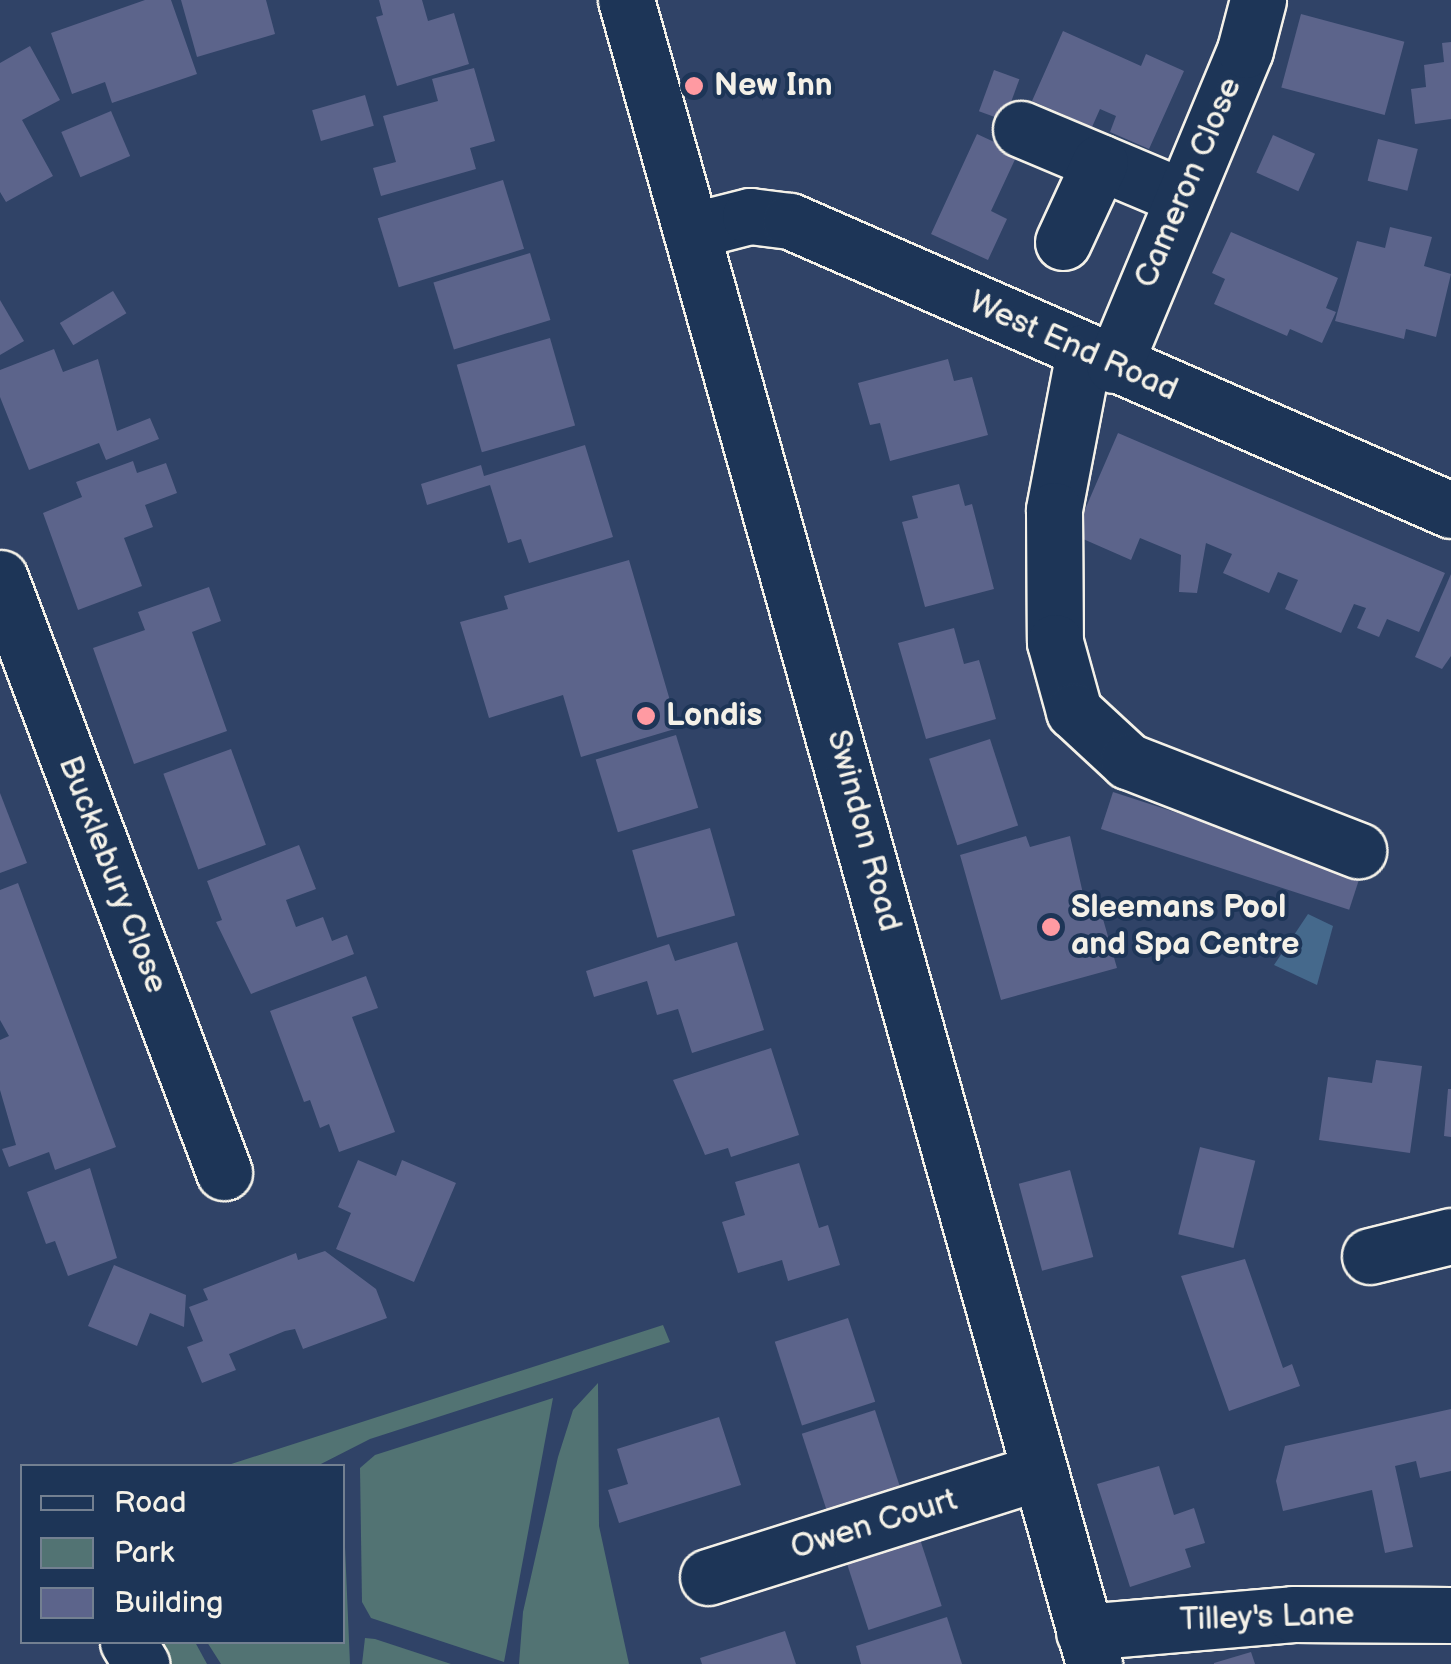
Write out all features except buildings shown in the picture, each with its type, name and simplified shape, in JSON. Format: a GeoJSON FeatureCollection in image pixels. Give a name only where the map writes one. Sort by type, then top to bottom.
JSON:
{"type":"FeatureCollection","features":[{"type":"Feature","properties":{"kind":"street","name":"Swindon Road"},"geometry":{"type":"LineString","coordinates":[[626,0],[1089,1648]]}},
{"type":"Feature","properties":{"kind":"street","name":"Cameron Close"},"geometry":{"type":"LineString","coordinates":[[1258,0],[1245,50],[1184,198],[1099,358],[1054,510],[1055,642],[1074,711],[1128,761],[1358,850]]}},
{"type":"Feature","properties":{"kind":"street"},"geometry":{"type":"LineString","coordinates":[[1021,128],[1184,198]]}},
{"type":"Feature","properties":{"kind":"street"},"geometry":{"type":"LineString","coordinates":[[1063,242],[1100,162]]}},
{"type":"Feature","properties":{"kind":"street","name":"West End Road"},"geometry":{"type":"LineString","coordinates":[[691,231],[750,216],[790,221],[1451,510]]}},
{"type":"Feature","properties":{"kind":"street","name":"Bucklebury Close"},"geometry":{"type":"LineString","coordinates":[[0,578],[224,1172]]}},
{"type":"Feature","properties":{"kind":"street"},"geometry":{"type":"LineString","coordinates":[[1370,1256],[1451,1236]]}},
{"type":"Feature","properties":{"kind":"street","name":"Owen Court"},"geometry":{"type":"LineString","coordinates":[[708,1577],[1040,1472]]}},
{"type":"Feature","properties":{"kind":"street","name":"Tilley's Lane"},"geometry":{"type":"LineString","coordinates":[[1089,1648],[1293,1614],[1451,1616]]}},
{"type":"Feature","properties":{"kind":"green space"},"geometry":{"type":"Polygon","coordinates":[[[663,1325],[670,1342],[370,1439],[321,1464],[231,1464],[663,1325]]]}},
{"type":"Feature","properties":{"kind":"green space"},"geometry":{"type":"Polygon","coordinates":[[[598,1383],[599,1526],[629,1664],[519,1664],[523,1612],[558,1457],[573,1410],[598,1383]]]}},
{"type":"Feature","properties":{"kind":"green space"},"geometry":{"type":"Polygon","coordinates":[[[553,1398],[504,1662],[371,1618],[362,1602],[360,1468],[375,1455],[553,1398]]]}},
{"type":"Feature","properties":{"kind":"green space"},"geometry":{"type":"Polygon","coordinates":[[[345,1547],[350,1664],[221,1664],[208,1644],[345,1644],[345,1547]]]}},
{"type":"Feature","properties":{"kind":"green space"},"geometry":{"type":"Polygon","coordinates":[[[365,1638],[375,1639],[451,1664],[362,1664],[365,1638]]]}},
{"type":"Feature","properties":{"kind":"green space"},"geometry":{"type":"Polygon","coordinates":[[[161,1644],[196,1644],[207,1664],[170,1664],[161,1644]]]}},
{"type":"Feature","properties":{"kind":"water"},"geometry":{"type":"Polygon","coordinates":[[[1308,914],[1333,926],[1317,985],[1274,965],[1308,914]]]}},
{"type":"Feature","properties":{"kind":"place","name":"New Inn"},"geometry":{"type":"Point","coordinates":[694,86]}},
{"type":"Feature","properties":{"kind":"place","name":"Londis"},"geometry":{"type":"Point","coordinates":[646,716]}},
{"type":"Feature","properties":{"kind":"place","name":"Sleemans Pool and Spa Centre"},"geometry":{"type":"Point","coordinates":[1051,927]}}]}
